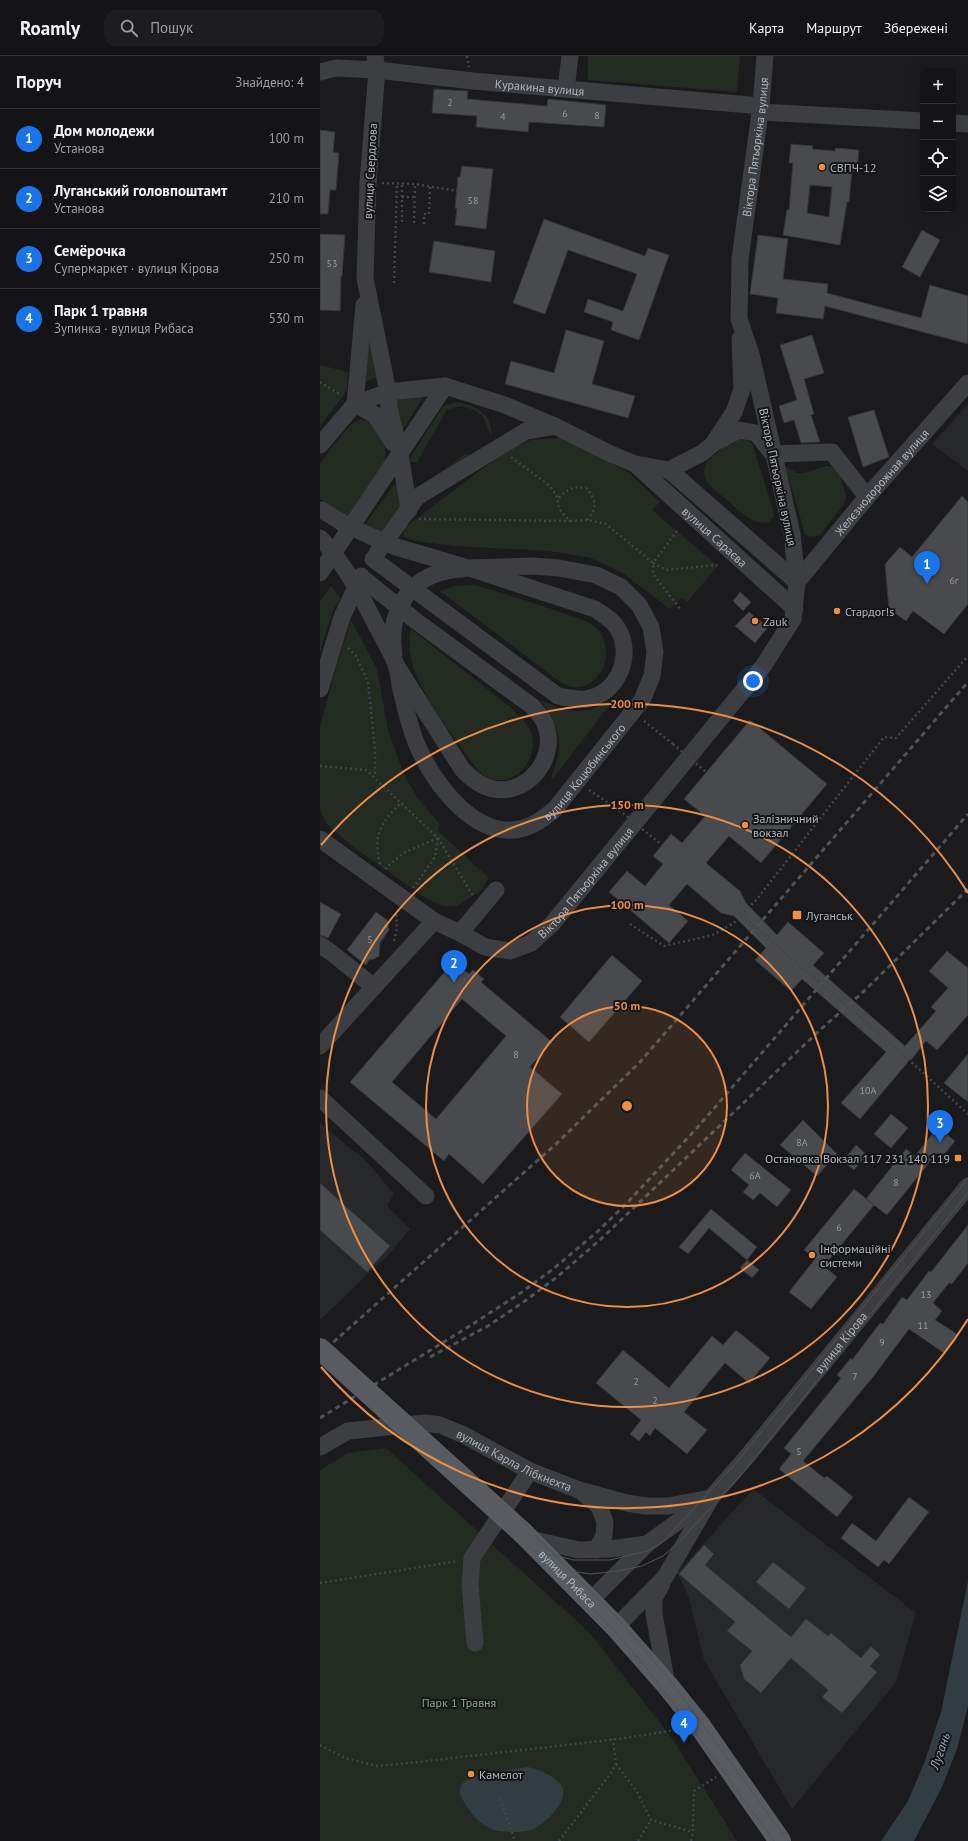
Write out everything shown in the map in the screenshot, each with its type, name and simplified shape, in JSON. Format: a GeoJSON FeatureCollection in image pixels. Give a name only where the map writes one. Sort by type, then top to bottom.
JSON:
{"type":"FeatureCollection","features":[{"type":"Feature","properties":{"kind":"main road","name":"вулиця Рибаса"},"geometry":{"type":"LineString","coordinates":[[320,1348],[526,1536],[616,1627],[667,1685],[700,1726],[780,1841]]}},
{"type":"Feature","properties":{"kind":"street"},"geometry":{"type":"LineString","coordinates":[[566,89],[570,56]]}},
{"type":"Feature","properties":{"kind":"street","name":"Віктора Пятьоркіна вулиця"},"geometry":{"type":"LineString","coordinates":[[320,839],[434,921],[485,947],[510,951],[531,943],[552,924],[764,665],[793,619],[797,582],[792,534],[751,354],[739,319],[740,258],[760,109],[765,56]]}},
{"type":"Feature","properties":{"kind":"street","name":"Куракина вулиця"},"geometry":{"type":"LineString","coordinates":[[320,72],[336,68],[376,63],[566,89],[760,109],[920,121]]}},
{"type":"Feature","properties":{"kind":"street","name":"вулиця Свердлова"},"geometry":{"type":"LineString","coordinates":[[366,287],[368,183],[376,63]]}},
{"type":"Feature","properties":{"kind":"street"},"geometry":{"type":"LineString","coordinates":[[956,123],[968,124]]}},
{"type":"Feature","properties":{"kind":"street"},"geometry":{"type":"LineString","coordinates":[[366,287],[388,392],[389,408],[413,515]]}},
{"type":"Feature","properties":{"kind":"street"},"geometry":{"type":"LineString","coordinates":[[355,404],[366,287]]}},
{"type":"Feature","properties":{"kind":"street"},"geometry":{"type":"LineString","coordinates":[[713,444],[734,412],[742,389],[739,319]]}},
{"type":"Feature","properties":{"kind":"street","name":"Желєзнодорожная вулиця"},"geometry":{"type":"LineString","coordinates":[[797,582],[867,497],[968,383]]}},
{"type":"Feature","properties":{"kind":"street"},"geometry":{"type":"LineString","coordinates":[[320,573],[445,386]]}},
{"type":"Feature","properties":{"kind":"street"},"geometry":{"type":"LineString","coordinates":[[320,445],[355,404],[388,392],[445,386],[505,405],[555,426],[611,454],[635,464],[669,470],[797,582]]}},
{"type":"Feature","properties":{"kind":"street"},"geometry":{"type":"LineString","coordinates":[[355,404],[375,415],[400,454]]}},
{"type":"Feature","properties":{"kind":"street"},"geometry":{"type":"LineString","coordinates":[[320,689],[342,617],[361,577],[373,559],[413,515],[417,497],[526,431],[555,426]]}},
{"type":"Feature","properties":{"kind":"street"},"geometry":{"type":"LineString","coordinates":[[669,470],[702,453],[713,444],[739,430],[756,433],[773,454],[832,452],[867,497]]}},
{"type":"Feature","properties":{"kind":"street","name":"вулиця Сараєва"},"geometry":{"type":"LineString","coordinates":[[635,464],[795,609]]}},
{"type":"Feature","properties":{"kind":"street","name":"вулиця Коцюбинського"},"geometry":{"type":"LineString","coordinates":[[320,508],[346,525],[372,538],[393,546],[468,568],[526,566],[559,568],[596,575],[621,587],[639,605],[651,627],[655,652],[652,676],[642,700],[555,809],[540,821],[523,828],[505,830],[486,825],[470,816],[451,800],[435,778],[418,746],[410,726],[395,663],[363,599],[346,570],[320,538]]}},
{"type":"Feature","properties":{"kind":"street"},"geometry":{"type":"LineString","coordinates":[[361,577],[416,622],[532,706],[542,717],[548,732],[549,747],[545,761],[537,774],[526,783],[513,788],[499,790],[485,787],[473,780],[462,769],[395,663],[392,631],[395,615],[405,597],[416,585],[428,577],[442,572],[468,568],[595,609],[609,618],[618,629],[624,643],[624,658],[621,672],[612,684],[601,694],[587,699],[573,700],[558,696],[546,688],[373,559]]}},
{"type":"Feature","properties":{"kind":"street"},"geometry":{"type":"LineString","coordinates":[[460,933],[496,890]]}},
{"type":"Feature","properties":{"kind":"street"},"geometry":{"type":"LineString","coordinates":[[320,1046],[434,921]]}},
{"type":"Feature","properties":{"kind":"street"},"geometry":{"type":"LineString","coordinates":[[320,945],[374,987]]}},
{"type":"Feature","properties":{"kind":"street"},"geometry":{"type":"LineString","coordinates":[[320,1098],[426,1196]]}},
{"type":"Feature","properties":{"kind":"street","name":"вулиця Кірова"},"geometry":{"type":"LineString","coordinates":[[616,1627],[665,1577],[711,1498],[750,1453],[968,1186]]}},
{"type":"Feature","properties":{"kind":"street","name":"вулиця Карла Лібкнехта"},"geometry":{"type":"LineString","coordinates":[[320,1447],[348,1431],[425,1423],[440,1425],[464,1435],[530,1471],[579,1490],[645,1506],[668,1506],[711,1498]]}},
{"type":"Feature","properties":{"kind":"street"},"geometry":{"type":"LineString","coordinates":[[476,1643],[470,1585],[472,1558],[530,1471]]}},
{"type":"Feature","properties":{"kind":"street"},"geometry":{"type":"LineString","coordinates":[[579,1490],[599,1506],[603,1514],[605,1522],[604,1536],[596,1550]]}},
{"type":"Feature","properties":{"kind":"street","name":"вулиця Кірова"},"geometry":{"type":"LineString","coordinates":[[590,1600],[647,1544],[711,1498]]}},
{"type":"Feature","properties":{"kind":"street"},"geometry":{"type":"LineString","coordinates":[[526,1536],[580,1550],[596,1550],[647,1544]]}},
{"type":"Feature","properties":{"kind":"street"},"geometry":{"type":"LineString","coordinates":[[665,1577],[654,1598],[654,1614],[667,1685]]}},
{"type":"Feature","properties":{"kind":"path"},"geometry":{"type":"LineString","coordinates":[[394,283],[397,184],[415,184],[457,191]]}},
{"type":"Feature","properties":{"kind":"path"},"geometry":{"type":"LineString","coordinates":[[402,184],[402,222]]}},
{"type":"Feature","properties":{"kind":"path"},"geometry":{"type":"LineString","coordinates":[[414,223],[415,184]]}},
{"type":"Feature","properties":{"kind":"path"},"geometry":{"type":"LineString","coordinates":[[424,224],[424,214],[428,214],[430,187]]}},
{"type":"Feature","properties":{"kind":"path"},"geometry":{"type":"LineString","coordinates":[[402,197],[414,197]]}},
{"type":"Feature","properties":{"kind":"path"},"geometry":{"type":"LineString","coordinates":[[320,382],[355,404]]}},
{"type":"Feature","properties":{"kind":"path"},"geometry":{"type":"LineString","coordinates":[[510,456],[550,486],[558,498],[558,505],[562,513],[570,521]]}},
{"type":"Feature","properties":{"kind":"path"},"geometry":{"type":"LineString","coordinates":[[558,498],[567,489],[577,487],[586,488],[593,496],[596,504],[593,513],[587,520]]}},
{"type":"Feature","properties":{"kind":"path"},"geometry":{"type":"LineString","coordinates":[[413,515],[570,521],[587,520],[606,524],[654,563],[666,570],[717,565]]}},
{"type":"Feature","properties":{"kind":"path"},"geometry":{"type":"LineString","coordinates":[[677,531],[654,563],[653,574],[681,610]]}},
{"type":"Feature","properties":{"kind":"path"},"geometry":{"type":"LineString","coordinates":[[334,643],[348,648],[356,656],[368,682],[375,749],[374,778]]}},
{"type":"Feature","properties":{"kind":"path"},"geometry":{"type":"LineString","coordinates":[[630,924],[664,946],[713,935],[734,923],[757,899],[884,737],[896,738],[968,656]]}},
{"type":"Feature","properties":{"kind":"path"},"geometry":{"type":"LineString","coordinates":[[633,712],[674,744],[706,772]]}},
{"type":"Feature","properties":{"kind":"path"},"geometry":{"type":"LineString","coordinates":[[320,766],[366,770],[438,838],[480,908]]}},
{"type":"Feature","properties":{"kind":"path"},"geometry":{"type":"LineString","coordinates":[[576,782],[619,810],[662,845]]}},
{"type":"Feature","properties":{"kind":"path"},"geometry":{"type":"LineString","coordinates":[[388,875],[382,871],[377,851],[378,831],[387,816],[401,803]]}},
{"type":"Feature","properties":{"kind":"path"},"geometry":{"type":"LineString","coordinates":[[382,871],[402,853],[438,838]]}},
{"type":"Feature","properties":{"kind":"path"},"geometry":{"type":"LineString","coordinates":[[406,886],[412,889],[435,857],[438,838]]}},
{"type":"Feature","properties":{"kind":"path"},"geometry":{"type":"LineString","coordinates":[[738,912],[908,1059],[968,1114]]}},
{"type":"Feature","properties":{"kind":"path"},"geometry":{"type":"LineString","coordinates":[[320,1583],[472,1558]]}},
{"type":"Feature","properties":{"kind":"path"},"geometry":{"type":"LineString","coordinates":[[320,1745],[345,1758],[377,1766],[613,1739],[700,1726]]}},
{"type":"Feature","properties":{"kind":"path"},"geometry":{"type":"LineString","coordinates":[[613,1739],[616,1764],[637,1792],[651,1820],[693,1832]]}},
{"type":"Feature","properties":{"kind":"path"},"geometry":{"type":"LineString","coordinates":[[559,1841],[611,1773],[616,1764]]}},
{"type":"Feature","properties":{"kind":"path"},"geometry":{"type":"LineString","coordinates":[[691,1841],[693,1832],[694,1791],[729,1768]]}},
{"type":"Feature","properties":{"kind":"path"},"geometry":{"type":"LineString","coordinates":[[500,1799],[515,1841]]}},
{"type":"Feature","properties":{"kind":"path"},"geometry":{"type":"LineString","coordinates":[[638,1841],[651,1820]]}},
{"type":"Feature","properties":{"kind":"shaded area"},"geometry":{"type":"Polygon","coordinates":[[[968,404],[968,471],[932,444],[968,404]]]}},
{"type":"Feature","properties":{"kind":"shaded area"},"geometry":{"type":"Polygon","coordinates":[[[320,1123],[366,1161],[394,1194],[387,1206],[410,1229],[391,1252],[320,1320],[320,1123]]]}},
{"type":"Feature","properties":{"kind":"shaded area"},"geometry":{"type":"Polygon","coordinates":[[[753,1489],[916,1613],[896,1682],[792,1809],[704,1660],[688,1595],[677,1573],[753,1489]]]}},
{"type":"Feature","properties":{"kind":"green space"},"geometry":{"type":"Polygon","coordinates":[[[588,56],[740,56],[737,92],[588,80],[588,56]]]}},
{"type":"Feature","properties":{"kind":"green space"},"geometry":{"type":"Polygon","coordinates":[[[368,314],[377,377],[362,383],[368,314]]]}},
{"type":"Feature","properties":{"kind":"green space"},"geometry":{"type":"Polygon","coordinates":[[[320,365],[348,372],[347,389],[320,426],[320,365]]]}},
{"type":"Feature","properties":{"kind":"green space"},"geometry":{"type":"Polygon","coordinates":[[[426,392],[399,436],[394,397],[426,392]]]}},
{"type":"Feature","properties":{"kind":"green space"},"geometry":{"type":"Polygon","coordinates":[[[458,402],[476,408],[486,416],[491,427],[491,434],[484,419],[477,412],[472,409],[462,407],[452,408],[447,410],[417,462],[410,462],[410,458],[443,406],[458,402]]]}},
{"type":"Feature","properties":{"kind":"green space"},"geometry":{"type":"Polygon","coordinates":[[[361,419],[367,421],[377,429],[383,440],[386,453],[385,460],[379,471],[348,517],[320,499],[320,463],[350,425],[361,419]]]}},
{"type":"Feature","properties":{"kind":"green space"},"geometry":{"type":"Polygon","coordinates":[[[561,438],[628,472],[660,502],[652,510],[718,566],[687,602],[681,598],[670,609],[624,574],[591,558],[549,551],[454,546],[415,541],[404,537],[403,533],[407,526],[507,450],[531,440],[561,438]]]}},
{"type":"Feature","properties":{"kind":"green space"},"geometry":{"type":"Polygon","coordinates":[[[743,438],[752,443],[773,510],[774,517],[769,522],[763,523],[756,521],[743,514],[714,490],[705,478],[705,467],[709,460],[729,443],[743,438]]]}},
{"type":"Feature","properties":{"kind":"green space"},"geometry":{"type":"Polygon","coordinates":[[[465,454],[472,455],[421,486],[465,454]]]}},
{"type":"Feature","properties":{"kind":"green space"},"geometry":{"type":"Polygon","coordinates":[[[785,466],[797,473],[804,473],[826,466],[834,467],[839,471],[846,496],[844,504],[821,534],[817,536],[813,537],[805,534],[785,466]]]}},
{"type":"Feature","properties":{"kind":"green space"},"geometry":{"type":"Polygon","coordinates":[[[398,483],[403,506],[383,534],[364,526],[394,485],[398,483]]]}},
{"type":"Feature","properties":{"kind":"green space"},"geometry":{"type":"Polygon","coordinates":[[[475,585],[555,610],[593,625],[602,636],[605,646],[606,657],[604,666],[599,675],[592,682],[583,686],[572,687],[566,685],[440,591],[455,586],[475,585]]]}},
{"type":"Feature","properties":{"kind":"green space"},"geometry":{"type":"Polygon","coordinates":[[[331,586],[341,598],[333,610],[320,652],[320,601],[331,586]]]}},
{"type":"Feature","properties":{"kind":"green space"},"geometry":{"type":"Polygon","coordinates":[[[351,620],[377,669],[388,730],[405,777],[417,797],[440,824],[438,831],[489,878],[482,890],[457,906],[443,906],[424,897],[352,846],[327,824],[320,810],[320,727],[351,620]]]}},
{"type":"Feature","properties":{"kind":"green space"},"geometry":{"type":"Polygon","coordinates":[[[411,629],[510,707],[526,723],[533,740],[532,750],[529,760],[517,775],[508,779],[498,780],[488,778],[476,768],[430,702],[420,683],[413,664],[409,646],[411,629]]]}},
{"type":"Feature","properties":{"kind":"green space"},"geometry":{"type":"Polygon","coordinates":[[[615,698],[551,781],[559,752],[558,736],[549,713],[540,700],[561,708],[578,711],[604,704],[615,698]]]}},
{"type":"Feature","properties":{"kind":"green space","name":"Парк 1 Травня"},"geometry":{"type":"Polygon","coordinates":[[[386,1448],[590,1633],[672,1738],[737,1841],[320,1841],[320,1470],[348,1453],[386,1448]]]}},
{"type":"Feature","properties":{"kind":"water","name":"Лугань"},"geometry":{"type":"Polygon","coordinates":[[[968,1581],[968,1706],[957,1749],[942,1787],[914,1841],[881,1841],[908,1801],[925,1761],[941,1712],[968,1581]]]}},
{"type":"Feature","properties":{"kind":"water"},"geometry":{"type":"Polygon","coordinates":[[[528,1767],[543,1772],[558,1781],[563,1789],[563,1795],[558,1807],[549,1818],[534,1829],[513,1832],[492,1829],[477,1819],[464,1803],[461,1797],[460,1788],[463,1783],[468,1780],[494,1772],[528,1767]]]}},
{"type":"Feature","properties":{"kind":"building"},"geometry":{"type":"Polygon","coordinates":[[[434,89],[468,91],[467,99],[547,106],[548,99],[606,105],[604,127],[529,122],[528,132],[476,127],[477,116],[432,113],[434,89]]]}},
{"type":"Feature","properties":{"kind":"building"},"geometry":{"type":"Polygon","coordinates":[[[320,130],[335,132],[333,152],[339,153],[336,190],[330,190],[328,214],[320,214],[320,130]]]}},
{"type":"Feature","properties":{"kind":"building"},"geometry":{"type":"Polygon","coordinates":[[[791,144],[813,146],[812,149],[835,151],[836,148],[859,150],[857,172],[852,171],[849,202],[847,202],[840,245],[783,235],[787,210],[789,210],[793,163],[789,163],[791,144]],[[810,185],[807,213],[829,217],[832,187],[810,185]]]}},
{"type":"Feature","properties":{"kind":"building"},"geometry":{"type":"Polygon","coordinates":[[[462,166],[493,169],[486,229],[455,225],[458,177],[460,177],[462,166]]]}},
{"type":"Feature","properties":{"kind":"building"},"geometry":{"type":"Polygon","coordinates":[[[544,219],[645,256],[648,248],[669,255],[639,340],[611,330],[613,322],[584,312],[588,299],[623,311],[637,274],[568,250],[545,314],[513,303],[544,219]]]}},
{"type":"Feature","properties":{"kind":"building"},"geometry":{"type":"Polygon","coordinates":[[[922,230],[940,240],[920,277],[902,267],[922,230]]]}},
{"type":"Feature","properties":{"kind":"building"},"geometry":{"type":"Polygon","coordinates":[[[320,234],[345,235],[341,276],[340,311],[320,310],[320,234]]]}},
{"type":"Feature","properties":{"kind":"building"},"geometry":{"type":"Polygon","coordinates":[[[758,235],[788,239],[783,279],[828,284],[827,293],[921,318],[930,285],[968,296],[968,344],[825,306],[823,319],[776,313],[778,298],[750,294],[758,235]]]}},
{"type":"Feature","properties":{"kind":"building"},"geometry":{"type":"Polygon","coordinates":[[[434,241],[495,251],[491,282],[429,272],[434,241]]]}},
{"type":"Feature","properties":{"kind":"building"},"geometry":{"type":"Polygon","coordinates":[[[566,330],[604,341],[592,384],[635,396],[628,418],[505,384],[511,361],[554,373],[566,330]]]}},
{"type":"Feature","properties":{"kind":"building"},"geometry":{"type":"Polygon","coordinates":[[[812,335],[824,373],[804,379],[814,414],[811,415],[820,442],[801,443],[794,420],[784,423],[779,406],[797,400],[780,345],[812,335]]]}},
{"type":"Feature","properties":{"kind":"building"},"geometry":{"type":"Polygon","coordinates":[[[874,410],[889,457],[863,467],[848,417],[874,410]]]}},
{"type":"Feature","properties":{"kind":"building"},"geometry":{"type":"Polygon","coordinates":[[[962,496],[968,502],[968,604],[944,634],[913,611],[906,621],[889,609],[885,564],[900,547],[912,557],[962,496]]]}},
{"type":"Feature","properties":{"kind":"building"},"geometry":{"type":"Polygon","coordinates":[[[740,592],[751,602],[743,611],[733,601],[740,592]]]}},
{"type":"Feature","properties":{"kind":"building"},"geometry":{"type":"Polygon","coordinates":[[[749,612],[768,627],[755,643],[735,626],[749,612]]]}},
{"type":"Feature","properties":{"kind":"building","name":"Залізничний вокзал"},"geometry":{"type":"Polygon","coordinates":[[[750,720],[827,784],[761,863],[729,836],[706,863],[740,891],[746,903],[777,935],[788,922],[824,953],[813,965],[905,1046],[936,1011],[931,1007],[948,988],[929,971],[947,951],[968,968],[968,1015],[937,1050],[926,1041],[911,1060],[908,1059],[908,1062],[860,1119],[841,1103],[886,1052],[802,979],[791,991],[755,960],[766,948],[734,916],[721,913],[687,884],[669,905],[688,921],[669,943],[609,892],[627,871],[645,886],[663,864],[653,856],[671,834],[682,843],[705,816],[684,799],[750,720]]]}},
{"type":"Feature","properties":{"kind":"building"},"geometry":{"type":"Polygon","coordinates":[[[320,902],[341,914],[328,938],[320,935],[320,902]]]}},
{"type":"Feature","properties":{"kind":"building"},"geometry":{"type":"Polygon","coordinates":[[[376,912],[387,920],[389,930],[380,943],[379,956],[369,960],[366,965],[347,950],[376,912]]]}},
{"type":"Feature","properties":{"kind":"building"},"geometry":{"type":"Polygon","coordinates":[[[612,955],[642,981],[589,1042],[560,1017],[612,955]]]}},
{"type":"Feature","properties":{"kind":"building"},"geometry":{"type":"Polygon","coordinates":[[[454,961],[469,974],[473,970],[484,979],[481,982],[552,1042],[530,1067],[562,1094],[483,1184],[449,1154],[444,1161],[350,1082],[454,961]],[[462,999],[392,1082],[436,1119],[506,1036],[462,999]]]}},
{"type":"Feature","properties":{"kind":"building"},"geometry":{"type":"Polygon","coordinates":[[[968,1054],[968,1102],[944,1083],[968,1054]]]}},
{"type":"Feature","properties":{"kind":"building"},"geometry":{"type":"Polygon","coordinates":[[[891,1114],[908,1128],[891,1148],[874,1134],[891,1114]]]}},
{"type":"Feature","properties":{"kind":"building"},"geometry":{"type":"Polygon","coordinates":[[[803,1120],[837,1154],[817,1176],[780,1145],[803,1120]]]}},
{"type":"Feature","properties":{"kind":"building"},"geometry":{"type":"Polygon","coordinates":[[[938,1127],[955,1141],[942,1157],[937,1153],[887,1215],[866,1199],[906,1149],[915,1156],[938,1127]]]}},
{"type":"Feature","properties":{"kind":"building"},"geometry":{"type":"Polygon","coordinates":[[[856,1145],[867,1155],[854,1170],[843,1161],[856,1145]]]}},
{"type":"Feature","properties":{"kind":"building"},"geometry":{"type":"Polygon","coordinates":[[[745,1153],[791,1190],[777,1207],[760,1193],[753,1200],[743,1192],[749,1185],[731,1170],[745,1153]]]}},
{"type":"Feature","properties":{"kind":"building"},"geometry":{"type":"Polygon","coordinates":[[[320,1183],[390,1246],[367,1272],[320,1230],[320,1183]]]}},
{"type":"Feature","properties":{"kind":"building"},"geometry":{"type":"Polygon","coordinates":[[[854,1189],[874,1205],[824,1266],[837,1277],[811,1309],[789,1292],[815,1259],[804,1250],[854,1189]]]}},
{"type":"Feature","properties":{"kind":"building"},"geometry":{"type":"Polygon","coordinates":[[[711,1209],[757,1247],[747,1260],[709,1228],[688,1254],[679,1247],[711,1209]]]}},
{"type":"Feature","properties":{"kind":"building"},"geometry":{"type":"Polygon","coordinates":[[[968,1225],[968,1263],[952,1284],[949,1283],[933,1303],[942,1311],[935,1320],[957,1334],[944,1353],[909,1329],[873,1377],[803,1461],[824,1478],[827,1476],[853,1497],[837,1517],[779,1469],[791,1454],[784,1448],[841,1378],[837,1375],[851,1358],[852,1360],[880,1323],[883,1324],[902,1297],[907,1300],[929,1271],[931,1272],[968,1225]]]}},
{"type":"Feature","properties":{"kind":"building"},"geometry":{"type":"Polygon","coordinates":[[[747,1260],[759,1270],[752,1278],[740,1268],[747,1260]]]}},
{"type":"Feature","properties":{"kind":"building"},"geometry":{"type":"Polygon","coordinates":[[[736,1330],[770,1358],[749,1383],[725,1363],[684,1412],[707,1430],[687,1454],[655,1428],[650,1436],[646,1432],[639,1441],[630,1434],[641,1420],[596,1383],[623,1350],[669,1388],[712,1336],[723,1345],[736,1330]]]}},
{"type":"Feature","properties":{"kind":"building"},"geometry":{"type":"Polygon","coordinates":[[[909,1497],[929,1512],[889,1564],[884,1560],[878,1567],[841,1538],[852,1523],[876,1541],[909,1497]]]}},
{"type":"Feature","properties":{"kind":"building"},"geometry":{"type":"Polygon","coordinates":[[[704,1545],[714,1554],[705,1565],[791,1637],[806,1619],[828,1636],[831,1633],[861,1658],[871,1646],[880,1655],[870,1666],[877,1672],[842,1713],[822,1697],[828,1690],[791,1658],[761,1693],[744,1679],[740,1665],[752,1651],[727,1631],[735,1622],[679,1574],[704,1545]]]}},
{"type":"Feature","properties":{"kind":"building"},"geometry":{"type":"Polygon","coordinates":[[[773,1562],[806,1588],[789,1609],[756,1582],[773,1562]]]}},
{"type":"Feature","properties":{"kind":"tram line"},"geometry":{"type":"LineString","coordinates":[[555,1555],[573,1560],[610,1560],[647,1551],[663,1542],[735,1464],[968,1178]]}},
{"type":"Feature","properties":{"kind":"tram line"},"geometry":{"type":"LineString","coordinates":[[570,1571],[591,1574],[619,1571],[642,1566],[663,1556],[678,1543],[741,1475],[968,1193]]}},
{"type":"Feature","properties":{"kind":"tram line"},"geometry":{"type":"LineString","coordinates":[[320,1339],[526,1526],[621,1622],[673,1684],[788,1841]]}},
{"type":"Feature","properties":{"kind":"tram line"},"geometry":{"type":"LineString","coordinates":[[320,1359],[543,1559],[613,1629],[648,1670],[774,1841]]}},
{"type":"Feature","properties":{"kind":"railway"},"geometry":{"type":"LineString","coordinates":[[320,1354],[556,1144],[640,1062],[968,682]]}},
{"type":"Feature","properties":{"kind":"railway"},"geometry":{"type":"LineString","coordinates":[[320,1418],[465,1329],[522,1292],[553,1269],[596,1233],[626,1204],[697,1128],[968,814]]}},
{"type":"Feature","properties":{"kind":"railway"},"geometry":{"type":"LineString","coordinates":[[430,1357],[488,1326],[525,1301],[557,1277],[601,1239],[821,1029],[861,994],[968,889]]}},
{"type":"Feature","properties":{"kind":"place","name":"СВПЧ-12"},"geometry":{"type":"Point","coordinates":[822,167]}},
{"type":"Feature","properties":{"kind":"place","name":"Дом молодежи"},"geometry":{"type":"Point","coordinates":[927,584]}},
{"type":"Feature","properties":{"kind":"place","name":"Стардог!s"},"geometry":{"type":"Point","coordinates":[837,611]}},
{"type":"Feature","properties":{"kind":"place","name":"Zauk"},"geometry":{"type":"Point","coordinates":[755,621]}},
{"type":"Feature","properties":{"kind":"place","name":"Залізничний вокзал"},"geometry":{"type":"Point","coordinates":[745,825]}},
{"type":"Feature","properties":{"kind":"place","name":"Луганськ"},"geometry":{"type":"Point","coordinates":[797,915]}},
{"type":"Feature","properties":{"kind":"place","name":"Луганський головпоштамт"},"geometry":{"type":"Point","coordinates":[454,983]}},
{"type":"Feature","properties":{"kind":"place","name":"Семёрочка"},"geometry":{"type":"Point","coordinates":[940,1143]}},
{"type":"Feature","properties":{"kind":"place","name":"Остановка Вокзал 117 231 140 119"},"geometry":{"type":"Point","coordinates":[958,1158]}},
{"type":"Feature","properties":{"kind":"place","name":"Інформаційні системи"},"geometry":{"type":"Point","coordinates":[812,1255]}},
{"type":"Feature","properties":{"kind":"place","name":"Парк 1 травня"},"geometry":{"type":"Point","coordinates":[684,1743]}},
{"type":"Feature","properties":{"kind":"place","name":"Камелот"},"geometry":{"type":"Point","coordinates":[471,1774]}}]}
